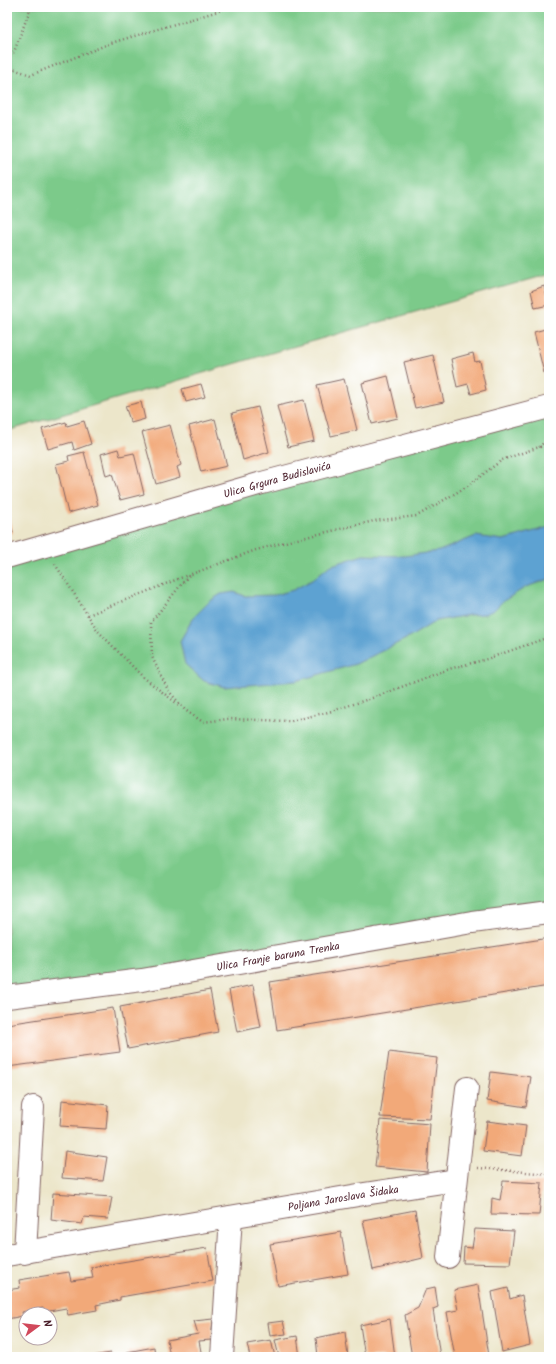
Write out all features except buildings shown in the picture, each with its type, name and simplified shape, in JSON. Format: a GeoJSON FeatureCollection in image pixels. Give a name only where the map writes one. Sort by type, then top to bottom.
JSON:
{"type":"FeatureCollection","features":[{"type":"Feature","properties":{"kind":"street","name":"Ulica Grgura Budislavića"},"geometry":{"type":"LineString","coordinates":[[7,557],[262,483],[549,407]]}},
{"type":"Feature","properties":{"kind":"street","name":"Ulica Franje baruna Trenka"},"geometry":{"type":"LineString","coordinates":[[7,997],[142,980],[472,922],[549,912]]}},
{"type":"Feature","properties":{"kind":"street"},"geometry":{"type":"LineString","coordinates":[[448,1257],[467,1088]]}},
{"type":"Feature","properties":{"kind":"street","name":"Poljana Jaroslava Šidaka"},"geometry":{"type":"LineString","coordinates":[[33,1107],[16,1254],[231,1217],[457,1173]]}},
{"type":"Feature","properties":{"kind":"street"},"geometry":{"type":"LineString","coordinates":[[222,1357],[231,1217]]}},
{"type":"Feature","properties":{"kind":"path"},"geometry":{"type":"LineString","coordinates":[[7,58],[14,52],[31,7]]}},
{"type":"Feature","properties":{"kind":"path"},"geometry":{"type":"LineString","coordinates":[[7,67],[31,76],[111,43],[232,7]]}},
{"type":"Feature","properties":{"kind":"path"},"geometry":{"type":"LineString","coordinates":[[539,447],[549,438]]}},
{"type":"Feature","properties":{"kind":"path"},"geometry":{"type":"LineString","coordinates":[[88,615],[256,550],[374,521],[417,516],[466,488],[502,460],[539,447],[549,446]]}},
{"type":"Feature","properties":{"kind":"path"},"geometry":{"type":"LineString","coordinates":[[44,546],[98,631],[143,677],[203,722],[228,719],[291,721],[332,711],[372,698],[449,669],[487,659],[549,637]]}},
{"type":"Feature","properties":{"kind":"path"},"geometry":{"type":"LineString","coordinates":[[185,710],[168,690],[152,657],[151,622],[189,575]]}},
{"type":"Feature","properties":{"kind":"path"},"geometry":{"type":"LineString","coordinates":[[457,1173],[549,1174]]}},
{"type":"Feature","properties":{"kind":"green space"},"geometry":{"type":"Polygon","coordinates":[[[7,7],[549,7],[549,274],[271,353],[7,431],[7,7]]]}},
{"type":"Feature","properties":{"kind":"green space"},"geometry":{"type":"Polygon","coordinates":[[[549,407],[549,912],[7,998],[7,557],[549,407]]]}},
{"type":"Feature","properties":{"kind":"water"},"geometry":{"type":"Polygon","coordinates":[[[549,527],[549,579],[526,587],[502,602],[494,610],[485,614],[469,615],[436,621],[410,637],[356,664],[296,681],[224,687],[204,681],[185,664],[180,641],[193,618],[210,601],[221,594],[234,592],[245,596],[275,595],[293,590],[312,580],[329,566],[363,555],[405,556],[439,551],[476,536],[503,540],[549,527]]]}}]}
